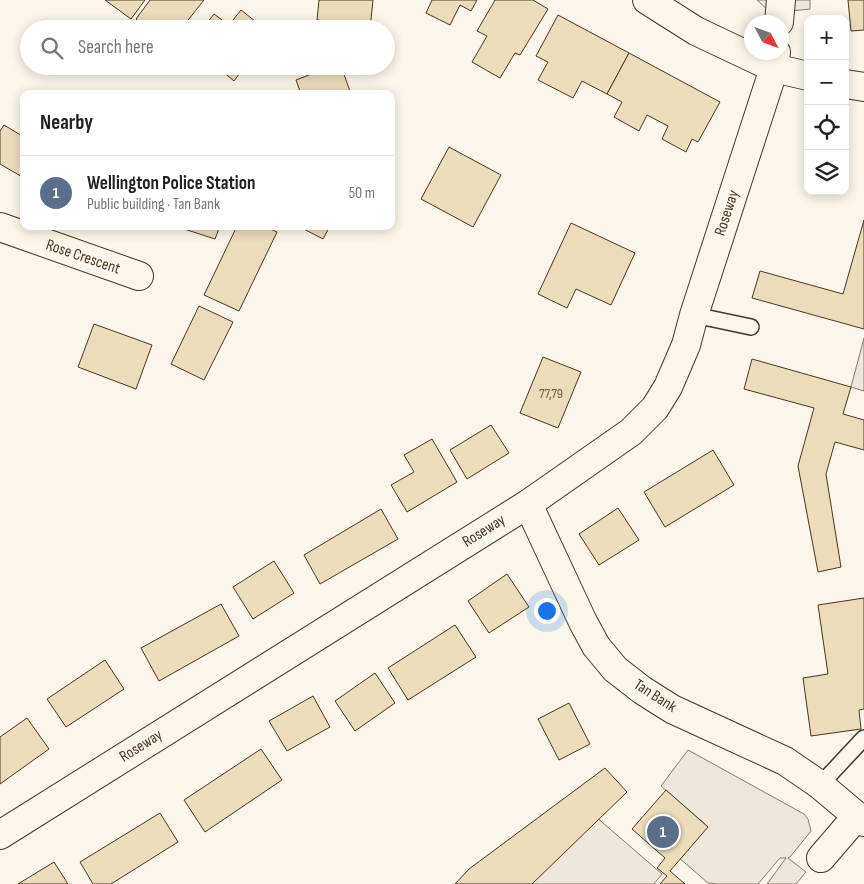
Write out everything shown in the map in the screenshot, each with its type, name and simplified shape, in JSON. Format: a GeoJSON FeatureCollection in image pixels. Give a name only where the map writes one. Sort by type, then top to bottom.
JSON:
{"type":"FeatureCollection","features":[{"type":"Feature","properties":{"kind":"street"},"geometry":{"type":"LineString","coordinates":[[647,0],[696,31],[744,49]]}},
{"type":"Feature","properties":{"kind":"street"},"geometry":{"type":"LineString","coordinates":[[780,15],[781,0]]}},
{"type":"Feature","properties":{"kind":"street"},"geometry":{"type":"LineString","coordinates":[[775,60],[804,74]]}},
{"type":"Feature","properties":{"kind":"street","name":"Roseway"},"geometry":{"type":"LineString","coordinates":[[0,835],[528,504],[631,432],[655,408],[668,388],[686,345],[775,60]]}},
{"type":"Feature","properties":{"kind":"street"},"geometry":{"type":"LineString","coordinates":[[849,85],[864,87]]}},
{"type":"Feature","properties":{"kind":"street","name":"Rose Crescent"},"geometry":{"type":"LineString","coordinates":[[0,227],[139,276]]}},
{"type":"Feature","properties":{"kind":"street","name":"Tan Bank"},"geometry":{"type":"LineString","coordinates":[[528,504],[583,622],[596,646],[616,669],[642,690],[672,709],[785,761],[820,785],[861,819],[820,858]]}},
{"type":"Feature","properties":{"kind":"lane"},"geometry":{"type":"LineString","coordinates":[[694,315],[751,327]]}},
{"type":"Feature","properties":{"kind":"lane"},"geometry":{"type":"LineString","coordinates":[[820,785],[864,738]]}},
{"type":"Feature","properties":{"kind":"shaded area"},"geometry":{"type":"Polygon","coordinates":[[[757,0],[810,0],[810,9],[771,13],[757,0]]]}},
{"type":"Feature","properties":{"kind":"shaded area"},"geometry":{"type":"Polygon","coordinates":[[[864,338],[864,391],[851,387],[864,338]]]}},
{"type":"Feature","properties":{"kind":"shaded area"},"geometry":{"type":"Polygon","coordinates":[[[688,750],[804,814],[808,819],[811,831],[788,858],[806,872],[796,884],[767,884],[786,858],[780,858],[758,884],[718,884],[708,883],[678,857],[705,824],[661,786],[688,750]]]}},
{"type":"Feature","properties":{"kind":"shaded area"},"geometry":{"type":"Polygon","coordinates":[[[595,816],[662,874],[654,884],[502,884],[595,816]]]}},
{"type":"Feature","properties":{"kind":"building"},"geometry":{"type":"Polygon","coordinates":[[[105,0],[145,0],[131,19],[105,0]]]}},
{"type":"Feature","properties":{"kind":"building"},"geometry":{"type":"Polygon","coordinates":[[[150,0],[204,0],[188,20],[136,19],[150,0]]]}},
{"type":"Feature","properties":{"kind":"building"},"geometry":{"type":"Polygon","coordinates":[[[319,0],[373,0],[371,20],[317,20],[319,0]]]}},
{"type":"Feature","properties":{"kind":"building"},"geometry":{"type":"Polygon","coordinates":[[[432,0],[477,0],[471,11],[460,5],[450,25],[426,13],[432,0]]]}},
{"type":"Feature","properties":{"kind":"building"},"geometry":{"type":"Polygon","coordinates":[[[495,0],[533,0],[548,9],[520,55],[515,53],[500,78],[472,62],[487,36],[477,31],[495,0]]]}},
{"type":"Feature","properties":{"kind":"building"},"geometry":{"type":"Polygon","coordinates":[[[848,0],[864,0],[864,30],[851,31],[848,0]]]}},
{"type":"Feature","properties":{"kind":"building"},"geometry":{"type":"Polygon","coordinates":[[[241,10],[254,20],[233,20],[241,10]]]}},
{"type":"Feature","properties":{"kind":"building"},"geometry":{"type":"Polygon","coordinates":[[[214,14],[222,20],[209,20],[214,14]]]}},
{"type":"Feature","properties":{"kind":"building"},"geometry":{"type":"Polygon","coordinates":[[[558,15],[629,53],[607,94],[582,81],[573,98],[538,80],[548,62],[536,56],[558,15]]]}},
{"type":"Feature","properties":{"kind":"building"},"geometry":{"type":"Polygon","coordinates":[[[629,53],[720,102],[698,142],[692,139],[686,152],[662,139],[668,126],[647,115],[639,131],[614,117],[622,102],[607,94],[629,53]]]}},
{"type":"Feature","properties":{"kind":"building"},"geometry":{"type":"Polygon","coordinates":[[[227,75],[238,75],[234,81],[227,75]]]}},
{"type":"Feature","properties":{"kind":"building"},"geometry":{"type":"Polygon","coordinates":[[[309,75],[344,75],[350,90],[300,90],[296,80],[309,75]]]}},
{"type":"Feature","properties":{"kind":"building"},"geometry":{"type":"Polygon","coordinates":[[[4,125],[20,135],[20,176],[0,164],[0,131],[4,125]]]}},
{"type":"Feature","properties":{"kind":"building"},"geometry":{"type":"Polygon","coordinates":[[[449,147],[501,175],[473,227],[421,199],[449,147]]]}},
{"type":"Feature","properties":{"kind":"building"},"geometry":{"type":"Polygon","coordinates":[[[864,220],[864,329],[752,298],[760,271],[843,294],[864,220]]]}},
{"type":"Feature","properties":{"kind":"building"},"geometry":{"type":"Polygon","coordinates":[[[571,223],[635,253],[611,305],[576,289],[567,308],[538,294],[571,223]]]}},
{"type":"Feature","properties":{"kind":"building"},"geometry":{"type":"Polygon","coordinates":[[[187,230],[218,230],[215,239],[187,230]]]}},
{"type":"Feature","properties":{"kind":"building"},"geometry":{"type":"Polygon","coordinates":[[[235,230],[273,230],[277,232],[239,311],[204,295],[235,230]]]}},
{"type":"Feature","properties":{"kind":"building"},"geometry":{"type":"Polygon","coordinates":[[[306,230],[328,230],[323,239],[306,230]]]}},
{"type":"Feature","properties":{"kind":"building"},"geometry":{"type":"Polygon","coordinates":[[[199,306],[233,322],[204,380],[171,364],[199,306]]]}},
{"type":"Feature","properties":{"kind":"building"},"geometry":{"type":"Polygon","coordinates":[[[94,324],[152,345],[136,389],[78,367],[94,324]]]}},
{"type":"Feature","properties":{"kind":"building"},"geometry":{"type":"Polygon","coordinates":[[[543,357],[581,372],[558,428],[520,413],[543,357]]]}},
{"type":"Feature","properties":{"kind":"building"},"geometry":{"type":"Polygon","coordinates":[[[752,359],[851,387],[843,414],[864,420],[864,450],[835,442],[826,474],[841,567],[818,572],[798,466],[814,408],[744,389],[752,359]]]}},
{"type":"Feature","properties":{"kind":"building"},"geometry":{"type":"Polygon","coordinates":[[[491,425],[509,453],[467,479],[450,450],[491,425]]]}},
{"type":"Feature","properties":{"kind":"building"},"geometry":{"type":"Polygon","coordinates":[[[432,439],[457,482],[407,512],[391,485],[414,472],[404,455],[432,439]]]}},
{"type":"Feature","properties":{"kind":"building"},"geometry":{"type":"Polygon","coordinates":[[[713,450],[734,485],[665,527],[644,492],[713,450]]]}},
{"type":"Feature","properties":{"kind":"building"},"geometry":{"type":"Polygon","coordinates":[[[618,508],[639,540],[599,565],[579,534],[618,508]]]}},
{"type":"Feature","properties":{"kind":"building"},"geometry":{"type":"Polygon","coordinates":[[[381,509],[398,539],[320,584],[304,555],[381,509]]]}},
{"type":"Feature","properties":{"kind":"building"},"geometry":{"type":"Polygon","coordinates":[[[274,561],[294,593],[253,619],[233,587],[274,561]]]}},
{"type":"Feature","properties":{"kind":"building"},"geometry":{"type":"Polygon","coordinates":[[[507,574],[529,607],[489,633],[468,601],[507,574]]]}},
{"type":"Feature","properties":{"kind":"building"},"geometry":{"type":"Polygon","coordinates":[[[864,598],[864,709],[859,710],[861,729],[811,736],[803,678],[828,674],[818,605],[864,598]]]}},
{"type":"Feature","properties":{"kind":"building"},"geometry":{"type":"Polygon","coordinates":[[[221,604],[239,636],[159,681],[141,648],[221,604]]]}},
{"type":"Feature","properties":{"kind":"building"},"geometry":{"type":"Polygon","coordinates":[[[455,625],[476,657],[408,700],[388,668],[455,625]]]}},
{"type":"Feature","properties":{"kind":"building"},"geometry":{"type":"Polygon","coordinates":[[[105,660],[124,689],[66,727],[47,699],[105,660]]]}},
{"type":"Feature","properties":{"kind":"building"},"geometry":{"type":"Polygon","coordinates":[[[375,673],[395,703],[355,731],[335,701],[375,673]]]}},
{"type":"Feature","properties":{"kind":"building"},"geometry":{"type":"Polygon","coordinates":[[[313,696],[330,727],[287,751],[269,721],[313,696]]]}},
{"type":"Feature","properties":{"kind":"building"},"geometry":{"type":"Polygon","coordinates":[[[569,703],[590,744],[559,760],[538,719],[569,703]]]}},
{"type":"Feature","properties":{"kind":"building"},"geometry":{"type":"Polygon","coordinates":[[[27,718],[49,749],[0,784],[0,737],[27,718]]]}},
{"type":"Feature","properties":{"kind":"building"},"geometry":{"type":"Polygon","coordinates":[[[261,749],[282,780],[205,832],[184,800],[261,749]]]}},
{"type":"Feature","properties":{"kind":"building"},"geometry":{"type":"Polygon","coordinates":[[[605,768],[627,792],[532,884],[455,884],[469,869],[605,768]]]}},
{"type":"Feature","properties":{"kind":"building"},"geometry":{"type":"Polygon","coordinates":[[[666,790],[708,827],[670,871],[685,884],[660,884],[667,876],[657,868],[665,858],[632,829],[666,790]]]}},
{"type":"Feature","properties":{"kind":"building"},"geometry":{"type":"Polygon","coordinates":[[[160,813],[178,842],[111,884],[93,884],[80,862],[160,813]]]}},
{"type":"Feature","properties":{"kind":"building"},"geometry":{"type":"Polygon","coordinates":[[[54,862],[68,884],[18,884],[54,862]]]}},
{"type":"Feature","properties":{"kind":"place","name":"Wellington Police Station"},"geometry":{"type":"Point","coordinates":[663,832]}}]}
